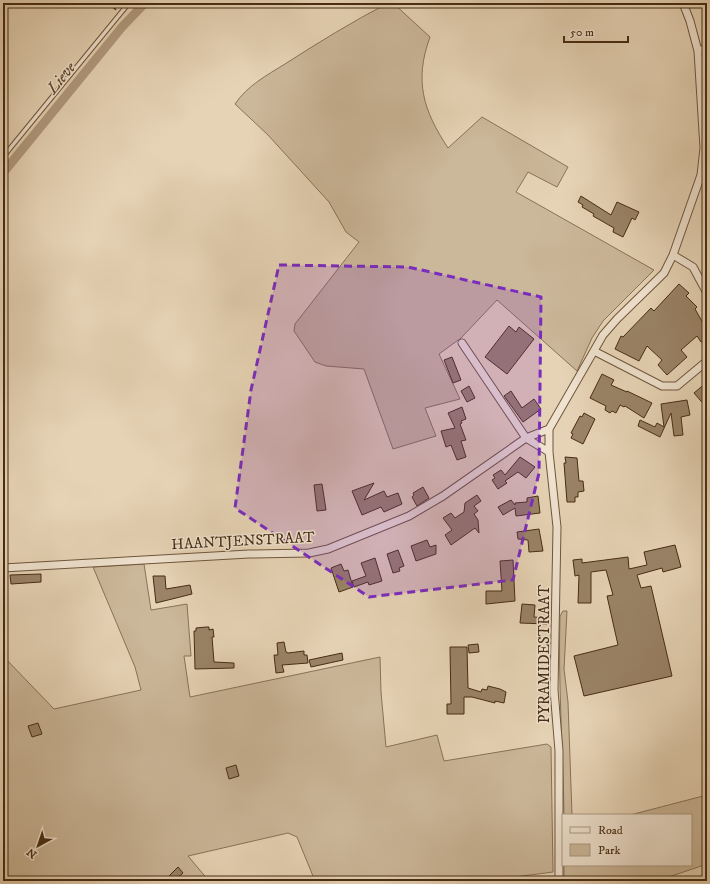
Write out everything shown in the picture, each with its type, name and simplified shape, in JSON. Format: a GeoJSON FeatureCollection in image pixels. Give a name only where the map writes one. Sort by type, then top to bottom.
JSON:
{"type":"FeatureCollection","features":[{"type":"Feature","properties":{"kind":"street","name":"PYRAMIDESTRAAT"},"geometry":{"type":"LineString","coordinates":[[558,881],[559,752],[554,690],[557,527],[549,452],[549,429],[603,335],[617,319],[664,273],[673,255],[701,175],[704,162],[704,148],[698,51],[690,21],[683,3]]}},
{"type":"Feature","properties":{"kind":"street"},"geometry":{"type":"LineString","coordinates":[[698,51],[707,48]]}},
{"type":"Feature","properties":{"kind":"street"},"geometry":{"type":"LineString","coordinates":[[673,255],[693,267],[707,293]]}},
{"type":"Feature","properties":{"kind":"street"},"geometry":{"type":"LineString","coordinates":[[462,343],[526,438],[549,452]]}},
{"type":"Feature","properties":{"kind":"street"},"geometry":{"type":"LineString","coordinates":[[594,351],[662,386],[678,386],[707,361]]}},
{"type":"Feature","properties":{"kind":"street","name":"HAANTJENSTRAAT"},"geometry":{"type":"LineString","coordinates":[[3,568],[249,554],[309,553],[328,549],[409,516],[443,496],[526,438],[549,429]]}},
{"type":"Feature","properties":{"kind":"lane"},"geometry":{"type":"LineString","coordinates":[[3,157],[129,3]]}},
{"type":"Feature","properties":{"kind":"path"},"geometry":{"type":"LineString","coordinates":[[105,3],[121,12]]}},
{"type":"Feature","properties":{"kind":"highlighted area"},"geometry":{"type":"Polygon","coordinates":[[[279,265],[408,267],[541,297],[539,473],[513,580],[369,597],[235,508],[251,390],[279,265]]]}},
{"type":"Feature","properties":{"kind":"green space"},"geometry":{"type":"Polygon","coordinates":[[[388,3],[393,3],[430,37],[425,53],[423,68],[422,81],[424,95],[432,121],[448,148],[482,117],[568,167],[557,187],[528,172],[516,192],[654,270],[603,321],[592,338],[577,371],[497,300],[461,338],[439,354],[460,399],[425,408],[436,436],[393,449],[364,369],[326,366],[315,362],[294,331],[295,324],[359,242],[346,232],[329,202],[268,135],[235,104],[251,86],[264,77],[336,32],[388,3]]]}},
{"type":"Feature","properties":{"kind":"green space"},"geometry":{"type":"Polygon","coordinates":[[[144,564],[151,610],[187,604],[191,656],[184,656],[190,697],[380,657],[381,692],[386,747],[437,735],[444,761],[547,744],[551,747],[553,872],[484,881],[315,881],[297,837],[288,833],[188,856],[209,881],[3,881],[3,656],[54,709],[141,690],[135,667],[93,567],[144,564]]]}},
{"type":"Feature","properties":{"kind":"green space"},"geometry":{"type":"Polygon","coordinates":[[[563,611],[567,611],[564,669],[568,702],[572,814],[564,814],[560,616],[563,611]]]}},
{"type":"Feature","properties":{"kind":"green space"},"geometry":{"type":"Polygon","coordinates":[[[707,795],[707,864],[657,881],[564,881],[564,866],[692,866],[692,814],[634,814],[707,795]]]}},
{"type":"Feature","properties":{"kind":"building"},"geometry":{"type":"Polygon","coordinates":[[[581,196],[611,215],[617,202],[639,212],[635,220],[632,218],[623,237],[613,232],[614,228],[593,216],[594,214],[582,207],[583,205],[578,202],[581,196]]]}},
{"type":"Feature","properties":{"kind":"building"},"geometry":{"type":"Polygon","coordinates":[[[679,284],[689,293],[686,296],[697,307],[695,309],[707,330],[707,339],[701,342],[697,336],[681,350],[687,357],[667,375],[658,365],[662,360],[647,346],[639,361],[615,349],[621,336],[623,337],[651,308],[654,311],[679,284]]]}},
{"type":"Feature","properties":{"kind":"building"},"geometry":{"type":"Polygon","coordinates":[[[509,326],[516,332],[519,327],[534,339],[507,374],[485,357],[509,326]]]}},
{"type":"Feature","properties":{"kind":"building"},"geometry":{"type":"Polygon","coordinates":[[[452,357],[461,380],[453,383],[444,360],[452,357]]]}},
{"type":"Feature","properties":{"kind":"building"},"geometry":{"type":"Polygon","coordinates":[[[602,374],[614,380],[611,385],[652,403],[644,418],[625,406],[620,405],[616,413],[612,411],[610,413],[605,410],[606,406],[590,398],[602,374]]]}},
{"type":"Feature","properties":{"kind":"building"},"geometry":{"type":"Polygon","coordinates":[[[707,382],[707,408],[694,393],[707,382]]]}},
{"type":"Feature","properties":{"kind":"building"},"geometry":{"type":"Polygon","coordinates":[[[469,386],[475,398],[467,402],[461,391],[469,386]]]}},
{"type":"Feature","properties":{"kind":"building"},"geometry":{"type":"Polygon","coordinates":[[[511,391],[522,408],[534,399],[541,409],[523,422],[504,396],[511,391]]]}},
{"type":"Feature","properties":{"kind":"building"},"geometry":{"type":"Polygon","coordinates":[[[687,400],[690,415],[681,417],[683,435],[674,436],[671,413],[660,437],[638,426],[640,420],[655,427],[657,423],[664,427],[661,404],[687,400]]]}},
{"type":"Feature","properties":{"kind":"building"},"geometry":{"type":"Polygon","coordinates":[[[462,407],[466,419],[461,421],[462,423],[460,424],[466,440],[461,441],[466,457],[457,460],[451,445],[446,447],[441,431],[455,428],[448,413],[462,407]]]}},
{"type":"Feature","properties":{"kind":"building"},"geometry":{"type":"Polygon","coordinates":[[[584,413],[595,419],[583,444],[571,438],[573,434],[571,433],[580,416],[582,417],[584,413]]]}},
{"type":"Feature","properties":{"kind":"building"},"geometry":{"type":"Polygon","coordinates":[[[520,457],[535,467],[526,478],[518,472],[505,481],[507,483],[498,489],[492,480],[495,478],[493,475],[501,470],[505,475],[520,457]]]}},
{"type":"Feature","properties":{"kind":"building"},"geometry":{"type":"Polygon","coordinates":[[[565,457],[577,458],[579,481],[583,481],[584,491],[578,492],[578,497],[575,497],[575,502],[567,502],[564,463],[566,463],[565,457]]]}},
{"type":"Feature","properties":{"kind":"building"},"geometry":{"type":"Polygon","coordinates":[[[374,483],[364,500],[384,491],[387,497],[398,493],[402,504],[384,512],[381,507],[362,515],[352,491],[374,483]]]}},
{"type":"Feature","properties":{"kind":"building"},"geometry":{"type":"Polygon","coordinates":[[[322,484],[326,510],[317,511],[314,485],[322,484]]]}},
{"type":"Feature","properties":{"kind":"building"},"geometry":{"type":"Polygon","coordinates":[[[423,487],[429,498],[417,506],[412,497],[414,495],[413,493],[423,487]]]}},
{"type":"Feature","properties":{"kind":"building"},"geometry":{"type":"Polygon","coordinates":[[[477,495],[481,501],[474,506],[478,511],[474,514],[478,520],[479,533],[475,528],[451,545],[445,535],[452,530],[443,518],[451,513],[455,518],[464,512],[465,503],[477,495]]]}},
{"type":"Feature","properties":{"kind":"building"},"geometry":{"type":"Polygon","coordinates":[[[538,496],[540,513],[516,516],[515,508],[503,515],[498,507],[511,500],[515,505],[515,503],[527,502],[527,498],[538,496]]]}},
{"type":"Feature","properties":{"kind":"building"},"geometry":{"type":"Polygon","coordinates":[[[539,529],[543,551],[529,552],[528,540],[518,539],[517,532],[539,529]]]}},
{"type":"Feature","properties":{"kind":"building"},"geometry":{"type":"Polygon","coordinates":[[[427,540],[430,547],[436,545],[436,554],[416,561],[411,546],[427,540]]]}},
{"type":"Feature","properties":{"kind":"building"},"geometry":{"type":"Polygon","coordinates":[[[675,545],[681,567],[663,572],[662,568],[637,575],[641,588],[651,586],[672,676],[584,696],[574,656],[618,645],[607,596],[613,595],[606,570],[591,572],[591,603],[578,603],[579,575],[575,576],[573,560],[582,559],[582,563],[628,557],[629,569],[647,565],[644,552],[675,545]]]}},
{"type":"Feature","properties":{"kind":"building"},"geometry":{"type":"Polygon","coordinates":[[[398,550],[404,566],[399,568],[400,571],[393,573],[387,554],[398,550]]]}},
{"type":"Feature","properties":{"kind":"building"},"geometry":{"type":"Polygon","coordinates":[[[375,558],[382,581],[369,585],[368,582],[354,587],[352,581],[366,576],[361,563],[375,558]]]}},
{"type":"Feature","properties":{"kind":"building"},"geometry":{"type":"Polygon","coordinates":[[[513,560],[515,601],[486,604],[486,591],[502,591],[500,561],[513,560]]]}},
{"type":"Feature","properties":{"kind":"building"},"geometry":{"type":"Polygon","coordinates":[[[341,564],[344,571],[348,570],[353,587],[339,592],[331,568],[341,564]]]}},
{"type":"Feature","properties":{"kind":"building"},"geometry":{"type":"Polygon","coordinates":[[[41,574],[41,582],[11,584],[10,575],[41,574]]]}},
{"type":"Feature","properties":{"kind":"building"},"geometry":{"type":"Polygon","coordinates":[[[153,576],[165,576],[166,589],[190,585],[192,594],[156,603],[153,576]]]}},
{"type":"Feature","properties":{"kind":"building"},"geometry":{"type":"Polygon","coordinates":[[[522,604],[535,605],[534,617],[548,618],[547,624],[520,623],[522,604]]]}},
{"type":"Feature","properties":{"kind":"building"},"geometry":{"type":"Polygon","coordinates":[[[209,627],[209,630],[213,629],[214,637],[212,637],[214,662],[234,663],[234,668],[195,669],[194,631],[196,631],[196,628],[209,627]]]}},
{"type":"Feature","properties":{"kind":"building"},"geometry":{"type":"Polygon","coordinates":[[[284,642],[286,652],[288,653],[304,651],[304,655],[307,655],[308,663],[282,665],[284,672],[276,673],[274,655],[278,655],[277,643],[284,642]]]}},
{"type":"Feature","properties":{"kind":"building"},"geometry":{"type":"Polygon","coordinates":[[[478,644],[479,652],[469,653],[468,645],[478,644]]]}},
{"type":"Feature","properties":{"kind":"building"},"geometry":{"type":"Polygon","coordinates":[[[450,647],[467,647],[468,688],[481,692],[482,689],[487,690],[488,686],[500,689],[506,692],[504,703],[495,701],[495,703],[472,697],[464,697],[464,714],[447,714],[447,704],[451,704],[450,647]]]}},
{"type":"Feature","properties":{"kind":"building"},"geometry":{"type":"Polygon","coordinates":[[[342,653],[343,660],[311,667],[309,660],[342,653]]]}},
{"type":"Feature","properties":{"kind":"building"},"geometry":{"type":"Polygon","coordinates":[[[38,723],[42,734],[32,737],[28,726],[38,723]]]}},
{"type":"Feature","properties":{"kind":"building"},"geometry":{"type":"Polygon","coordinates":[[[236,765],[239,776],[229,779],[226,768],[236,765]]]}},
{"type":"Feature","properties":{"kind":"building"},"geometry":{"type":"Polygon","coordinates":[[[178,867],[183,873],[174,881],[169,876],[178,867]]]}},
{"type":"Feature","properties":{"kind":"waterway","name":"Lieve"},"geometry":{"type":"LineString","coordinates":[[3,173],[122,27],[145,3]]}}]}
